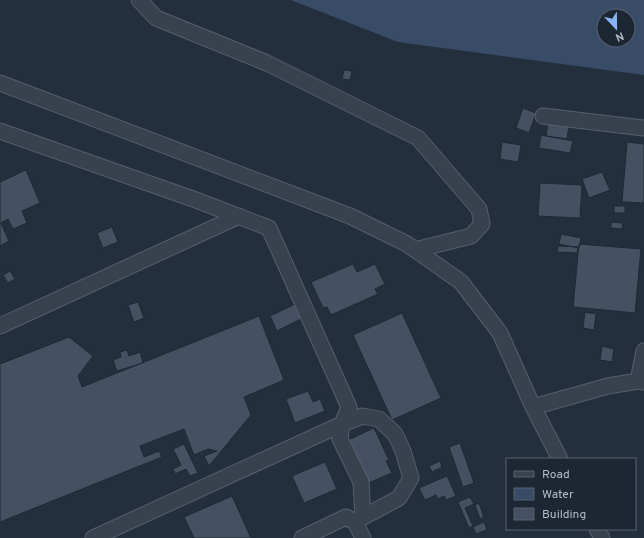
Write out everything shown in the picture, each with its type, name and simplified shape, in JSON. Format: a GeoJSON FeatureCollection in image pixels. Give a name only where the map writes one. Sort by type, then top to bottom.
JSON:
{"type":"FeatureCollection","features":[{"type":"Feature","properties":{"kind":"lane"},"geometry":{"type":"LineString","coordinates":[[139,0],[156,18],[267,62],[418,138],[479,209],[482,224],[471,236],[415,250]]}},
{"type":"Feature","properties":{"kind":"lane"},"geometry":{"type":"LineString","coordinates":[[0,83],[350,216],[407,244],[461,282],[500,333],[533,407],[559,458]]}},
{"type":"Feature","properties":{"kind":"lane"},"geometry":{"type":"LineString","coordinates":[[543,116],[644,128]]}},
{"type":"Feature","properties":{"kind":"lane"},"geometry":{"type":"LineString","coordinates":[[0,131],[196,200],[269,228],[349,407],[342,424],[340,439],[361,482],[359,520],[363,538]]}},
{"type":"Feature","properties":{"kind":"lane"},"geometry":{"type":"LineString","coordinates":[[0,326],[239,216]]}},
{"type":"Feature","properties":{"kind":"lane"},"geometry":{"type":"LineString","coordinates":[[533,407],[608,386],[641,382],[644,351]]}},
{"type":"Feature","properties":{"kind":"lane"},"geometry":{"type":"LineString","coordinates":[[94,538],[342,424],[362,416],[379,419],[395,434],[403,451],[411,478],[399,498],[359,520],[346,517],[302,538]]}},
{"type":"Feature","properties":{"kind":"water"},"geometry":{"type":"Polygon","coordinates":[[[291,0],[644,0],[644,75],[398,42],[291,0]]]}},
{"type":"Feature","properties":{"kind":"building"},"geometry":{"type":"Polygon","coordinates":[[[344,70],[352,71],[350,80],[342,79],[344,70]]]}},
{"type":"Feature","properties":{"kind":"building"},"geometry":{"type":"Polygon","coordinates":[[[523,108],[536,113],[529,133],[516,128],[523,108]]]}},
{"type":"Feature","properties":{"kind":"building"},"geometry":{"type":"Polygon","coordinates":[[[548,123],[569,126],[567,139],[546,136],[548,123]]]}},
{"type":"Feature","properties":{"kind":"building"},"geometry":{"type":"Polygon","coordinates":[[[541,135],[573,141],[570,153],[539,148],[541,135]]]}},
{"type":"Feature","properties":{"kind":"building"},"geometry":{"type":"Polygon","coordinates":[[[502,142],[521,145],[518,162],[500,159],[502,142]]]}},
{"type":"Feature","properties":{"kind":"building"},"geometry":{"type":"Polygon","coordinates":[[[627,142],[644,144],[644,203],[622,202],[627,142]]]}},
{"type":"Feature","properties":{"kind":"building"},"geometry":{"type":"Polygon","coordinates":[[[26,170],[40,203],[22,211],[27,223],[13,229],[8,219],[1,223],[9,241],[0,246],[0,182],[26,170]]]}},
{"type":"Feature","properties":{"kind":"building"},"geometry":{"type":"Polygon","coordinates":[[[602,172],[610,190],[589,198],[582,179],[602,172]]]}},
{"type":"Feature","properties":{"kind":"building"},"geometry":{"type":"Polygon","coordinates":[[[540,183],[582,185],[580,218],[538,216],[540,183]]]}},
{"type":"Feature","properties":{"kind":"building"},"geometry":{"type":"Polygon","coordinates":[[[614,206],[625,206],[625,213],[614,213],[614,206]]]}},
{"type":"Feature","properties":{"kind":"building"},"geometry":{"type":"Polygon","coordinates":[[[611,222],[623,223],[622,229],[611,228],[611,222]]]}},
{"type":"Feature","properties":{"kind":"building"},"geometry":{"type":"Polygon","coordinates":[[[112,227],[118,242],[103,248],[97,233],[112,227]]]}},
{"type":"Feature","properties":{"kind":"building"},"geometry":{"type":"Polygon","coordinates":[[[561,234],[581,238],[579,248],[559,244],[561,234]]]}},
{"type":"Feature","properties":{"kind":"building"},"geometry":{"type":"Polygon","coordinates":[[[579,244],[641,249],[635,313],[573,307],[579,244]]]}},
{"type":"Feature","properties":{"kind":"building"},"geometry":{"type":"Polygon","coordinates":[[[558,246],[578,247],[577,253],[557,252],[558,246]]]}},
{"type":"Feature","properties":{"kind":"building"},"geometry":{"type":"Polygon","coordinates":[[[353,264],[357,272],[375,264],[385,284],[375,289],[378,294],[331,315],[327,307],[323,308],[311,282],[353,264]]]}},
{"type":"Feature","properties":{"kind":"building"},"geometry":{"type":"Polygon","coordinates":[[[10,271],[15,279],[8,283],[3,275],[10,271]]]}},
{"type":"Feature","properties":{"kind":"building"},"geometry":{"type":"Polygon","coordinates":[[[308,298],[315,312],[277,331],[270,316],[308,298]]]}},
{"type":"Feature","properties":{"kind":"building"},"geometry":{"type":"Polygon","coordinates":[[[138,302],[144,318],[134,322],[128,305],[138,302]]]}},
{"type":"Feature","properties":{"kind":"building"},"geometry":{"type":"Polygon","coordinates":[[[585,312],[596,314],[594,330],[583,328],[585,312]]]}},
{"type":"Feature","properties":{"kind":"building"},"geometry":{"type":"Polygon","coordinates":[[[402,313],[441,398],[392,420],[353,335],[402,313]]]}},
{"type":"Feature","properties":{"kind":"building"},"geometry":{"type":"Polygon","coordinates":[[[259,316],[284,380],[244,397],[251,415],[209,466],[204,456],[217,451],[208,449],[194,455],[184,429],[140,446],[144,457],[159,451],[162,457],[0,522],[0,364],[69,337],[93,356],[78,376],[82,387],[259,316]]]}},
{"type":"Feature","properties":{"kind":"building"},"geometry":{"type":"Polygon","coordinates":[[[602,346],[614,349],[612,362],[600,360],[602,346]]]}},
{"type":"Feature","properties":{"kind":"building"},"geometry":{"type":"Polygon","coordinates":[[[127,350],[129,356],[140,352],[143,363],[117,371],[113,360],[121,357],[120,352],[127,350]]]}},
{"type":"Feature","properties":{"kind":"building"},"geometry":{"type":"Polygon","coordinates":[[[308,391],[313,402],[320,399],[325,411],[295,423],[286,399],[308,391]]]}},
{"type":"Feature","properties":{"kind":"building"},"geometry":{"type":"Polygon","coordinates":[[[374,428],[389,460],[386,461],[392,473],[366,484],[346,441],[374,428]]]}},
{"type":"Feature","properties":{"kind":"building"},"geometry":{"type":"Polygon","coordinates":[[[460,443],[474,483],[463,487],[449,447],[460,443]]]}},
{"type":"Feature","properties":{"kind":"building"},"geometry":{"type":"Polygon","coordinates":[[[184,444],[198,473],[190,476],[186,469],[175,474],[173,469],[181,465],[173,449],[184,444]]]}},
{"type":"Feature","properties":{"kind":"building"},"geometry":{"type":"Polygon","coordinates":[[[440,461],[442,467],[432,472],[429,466],[440,461]]]}},
{"type":"Feature","properties":{"kind":"building"},"geometry":{"type":"Polygon","coordinates":[[[325,462],[337,489],[304,503],[292,476],[325,462]]]}},
{"type":"Feature","properties":{"kind":"building"},"geometry":{"type":"Polygon","coordinates":[[[447,476],[456,496],[446,500],[444,496],[438,499],[436,495],[425,500],[419,488],[447,476]]]}},
{"type":"Feature","properties":{"kind":"building"},"geometry":{"type":"Polygon","coordinates":[[[232,496],[251,538],[194,538],[184,517],[232,496]]]}},
{"type":"Feature","properties":{"kind":"building"},"geometry":{"type":"Polygon","coordinates":[[[470,497],[474,504],[465,508],[473,526],[469,528],[458,502],[470,497]]]}},
{"type":"Feature","properties":{"kind":"building"},"geometry":{"type":"Polygon","coordinates":[[[479,503],[484,517],[480,519],[475,505],[479,503]]]}},
{"type":"Feature","properties":{"kind":"building"},"geometry":{"type":"Polygon","coordinates":[[[484,522],[487,530],[476,534],[473,527],[484,522]]]}}]}
